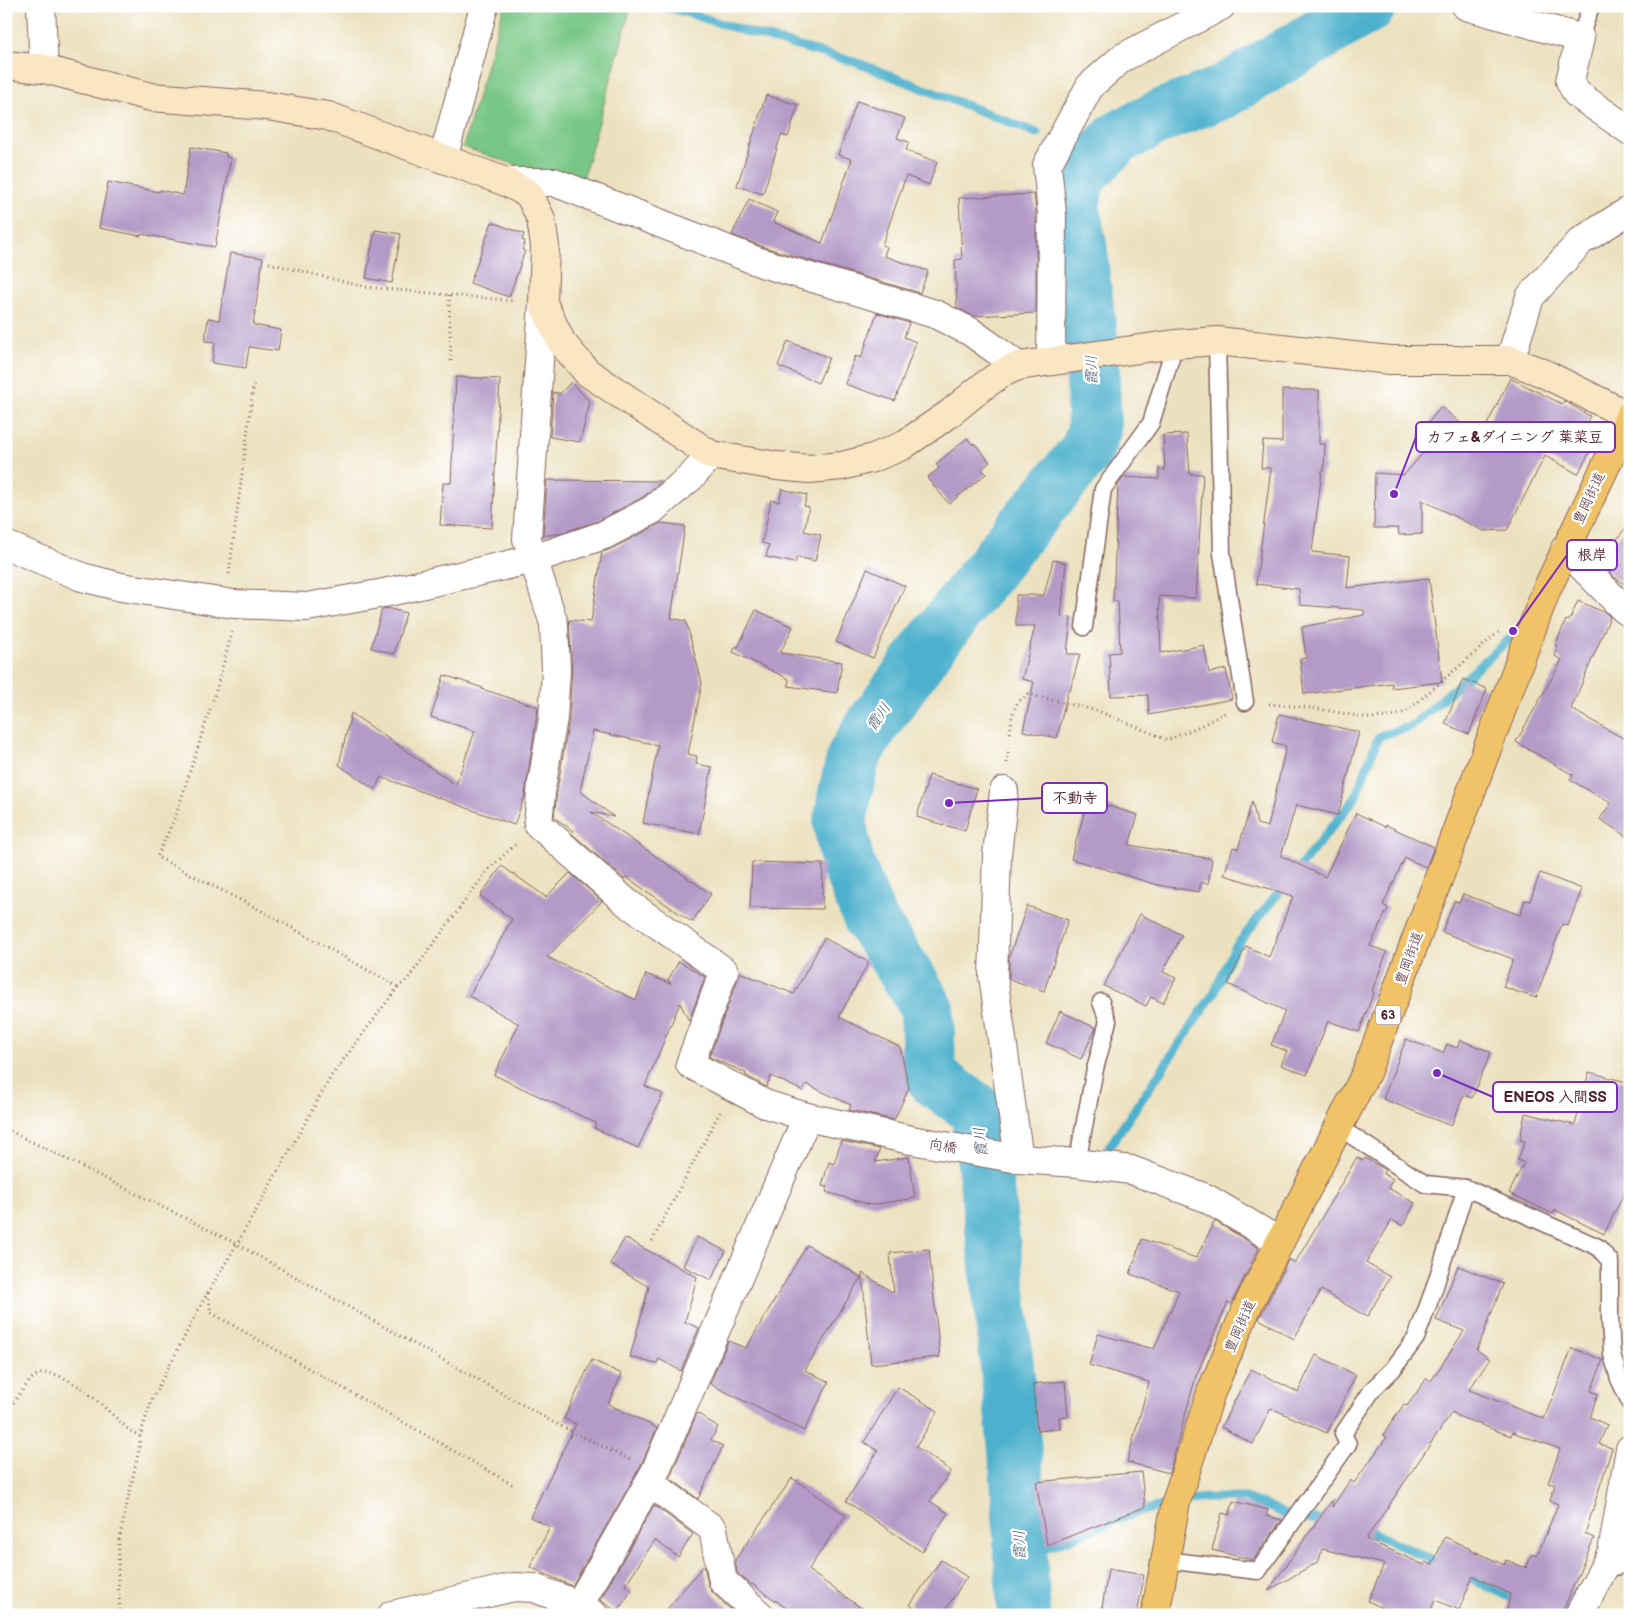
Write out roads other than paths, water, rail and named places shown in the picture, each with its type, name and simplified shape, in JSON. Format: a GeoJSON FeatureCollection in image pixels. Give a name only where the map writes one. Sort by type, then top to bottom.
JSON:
{"type":"FeatureCollection","features":[{"type":"Feature","properties":{"kind":"main road","name":"豊岡街道"},"geometry":{"type":"LineString","coordinates":[[1155,1615],[1183,1478],[1211,1392],[1250,1303],[1340,1128],[1366,1073],[1546,591],[1565,550],[1623,445],[1629,416]]}},
{"type":"Feature","properties":{"kind":"street"},"geometry":{"type":"LineString","coordinates":[[41,6],[44,68]]}},
{"type":"Feature","properties":{"kind":"street"},"geometry":{"type":"LineString","coordinates":[[442,159],[484,6]]}},
{"type":"Feature","properties":{"kind":"street"},"geometry":{"type":"LineString","coordinates":[[1056,360],[1052,214],[1048,165],[1090,86],[1122,58],[1221,6]]}},
{"type":"Feature","properties":{"kind":"street"},"geometry":{"type":"LineString","coordinates":[[1466,6],[1580,38],[1570,82],[1576,94],[1630,131]]}},
{"type":"Feature","properties":{"kind":"street"},"geometry":{"type":"LineString","coordinates":[[6,65],[44,68],[151,97],[267,106],[328,116],[506,182],[529,194],[540,219],[546,246],[527,539],[534,559]]}},
{"type":"Feature","properties":{"kind":"street"},"geometry":{"type":"LineString","coordinates":[[506,182],[554,182],[762,263],[935,314],[971,332],[1018,366]]}},
{"type":"Feature","properties":{"kind":"street"},"geometry":{"type":"LineString","coordinates":[[1510,360],[1530,296],[1581,242],[1630,210]]}},
{"type":"Feature","properties":{"kind":"street"},"geometry":{"type":"LineString","coordinates":[[543,303],[562,343],[587,372],[711,455],[777,466],[810,469],[842,466],[873,458],[902,446],[949,414],[982,387],[1018,366],[1163,346],[1217,342],[1390,360],[1510,360],[1543,373],[1629,416]]}},
{"type":"Feature","properties":{"kind":"street"},"geometry":{"type":"LineString","coordinates":[[6,545],[82,577],[121,587],[236,604],[307,607],[384,593],[534,559],[604,535],[652,510],[691,477],[711,455]]}},
{"type":"Feature","properties":{"kind":"street"},"geometry":{"type":"LineString","coordinates":[[1565,550],[1630,613]]}},
{"type":"Feature","properties":{"kind":"street","name":"向橋"},"geometry":{"type":"LineString","coordinates":[[534,559],[554,624],[556,670],[553,718],[542,783],[538,824],[626,902],[724,971],[690,1064],[765,1104],[807,1117],[911,1140],[1012,1158],[1077,1163],[1131,1170],[1206,1198],[1280,1242]]}},
{"type":"Feature","properties":{"kind":"street"},"geometry":{"type":"LineString","coordinates":[[1004,790],[997,855],[993,976],[1012,1158]]}},
{"type":"Feature","properties":{"kind":"street"},"geometry":{"type":"LineString","coordinates":[[392,1615],[514,1587],[534,1588],[586,1610],[652,1477],[807,1117]]}},
{"type":"Feature","properties":{"kind":"street"},"geometry":{"type":"LineString","coordinates":[[1578,1615],[1612,1552],[1630,1449]]}},
{"type":"Feature","properties":{"kind":"street"},"geometry":{"type":"LineString","coordinates":[[652,1477],[713,1528],[723,1581],[760,1615]]}},
{"type":"Feature","properties":{"kind":"lane"},"geometry":{"type":"LineString","coordinates":[[1580,38],[1591,6]]}},
{"type":"Feature","properties":{"kind":"lane"},"geometry":{"type":"LineString","coordinates":[[1217,342],[1222,553],[1245,702]]}},
{"type":"Feature","properties":{"kind":"lane"},"geometry":{"type":"LineString","coordinates":[[1084,627],[1103,489],[1150,423],[1163,346]]}},
{"type":"Feature","properties":{"kind":"lane"},"geometry":{"type":"LineString","coordinates":[[1077,1163],[1095,1069],[1108,1021],[1101,1002]]}},
{"type":"Feature","properties":{"kind":"lane"},"geometry":{"type":"LineString","coordinates":[[1340,1128],[1425,1184],[1466,1188],[1598,1247],[1610,1261],[1612,1354],[1630,1402]]}},
{"type":"Feature","properties":{"kind":"lane"},"geometry":{"type":"LineString","coordinates":[[1165,1560],[1258,1572],[1348,1444],[1343,1434],[1373,1389],[1393,1369],[1416,1338],[1434,1289],[1466,1188]]}},
{"type":"Feature","properties":{"kind":"lane"},"geometry":{"type":"LineString","coordinates":[[1603,1570],[1630,1563]]}},
{"type":"Feature","properties":{"kind":"waterway"},"geometry":{"type":"LineString","coordinates":[[662,6],[858,63],[1037,133]]}},
{"type":"Feature","properties":{"kind":"waterway","name":"霞川"},"geometry":{"type":"LineString","coordinates":[[1024,1615],[1018,1493],[1011,1409],[998,1281],[977,1110],[934,1080],[929,1069],[927,1009],[913,984],[870,919],[847,862],[840,823],[845,793],[854,755],[875,721],[928,648],[1010,543],[1087,450],[1094,430],[1093,372],[1081,251],[1073,208],[1078,177],[1118,138],[1163,115],[1223,92],[1369,6]]}},
{"type":"Feature","properties":{"kind":"waterway"},"geometry":{"type":"LineString","coordinates":[[1084,151],[1098,156]]}},
{"type":"Feature","properties":{"kind":"waterway"},"geometry":{"type":"LineString","coordinates":[[1294,874],[1355,798],[1378,738],[1412,726],[1508,640]]}},
{"type":"Feature","properties":{"kind":"waterway"},"geometry":{"type":"LineString","coordinates":[[1109,1147],[1214,993],[1234,949],[1285,884]]}},
{"type":"Feature","properties":{"kind":"waterway"},"geometry":{"type":"LineString","coordinates":[[1020,1558],[1131,1514],[1176,1502],[1206,1498],[1245,1498],[1273,1508],[1283,1514],[1329,1522]]}},
{"type":"Feature","properties":{"kind":"waterway"},"geometry":{"type":"LineString","coordinates":[[1361,1528],[1443,1565]]}},
{"type":"Feature","properties":{"kind":"waterway"},"geometry":{"type":"LineString","coordinates":[[1462,1574],[1520,1602]]}},
{"type":"Feature","properties":{"kind":"waterway"},"geometry":{"type":"LineString","coordinates":[[1560,1615],[1579,1590]]}},
{"type":"Feature","properties":{"kind":"place","name":"カフェ&ダイニング 葉菜豆"},"geometry":{"type":"Point","coordinates":[1394,494]}},
{"type":"Feature","properties":{"kind":"place","name":"根岸"},"geometry":{"type":"Point","coordinates":[1513,631]}},
{"type":"Feature","properties":{"kind":"place","name":"不動寺"},"geometry":{"type":"Point","coordinates":[949,803]}},
{"type":"Feature","properties":{"kind":"place","name":"ENEOS 入間SS"},"geometry":{"type":"Point","coordinates":[1437,1073]}}]}
